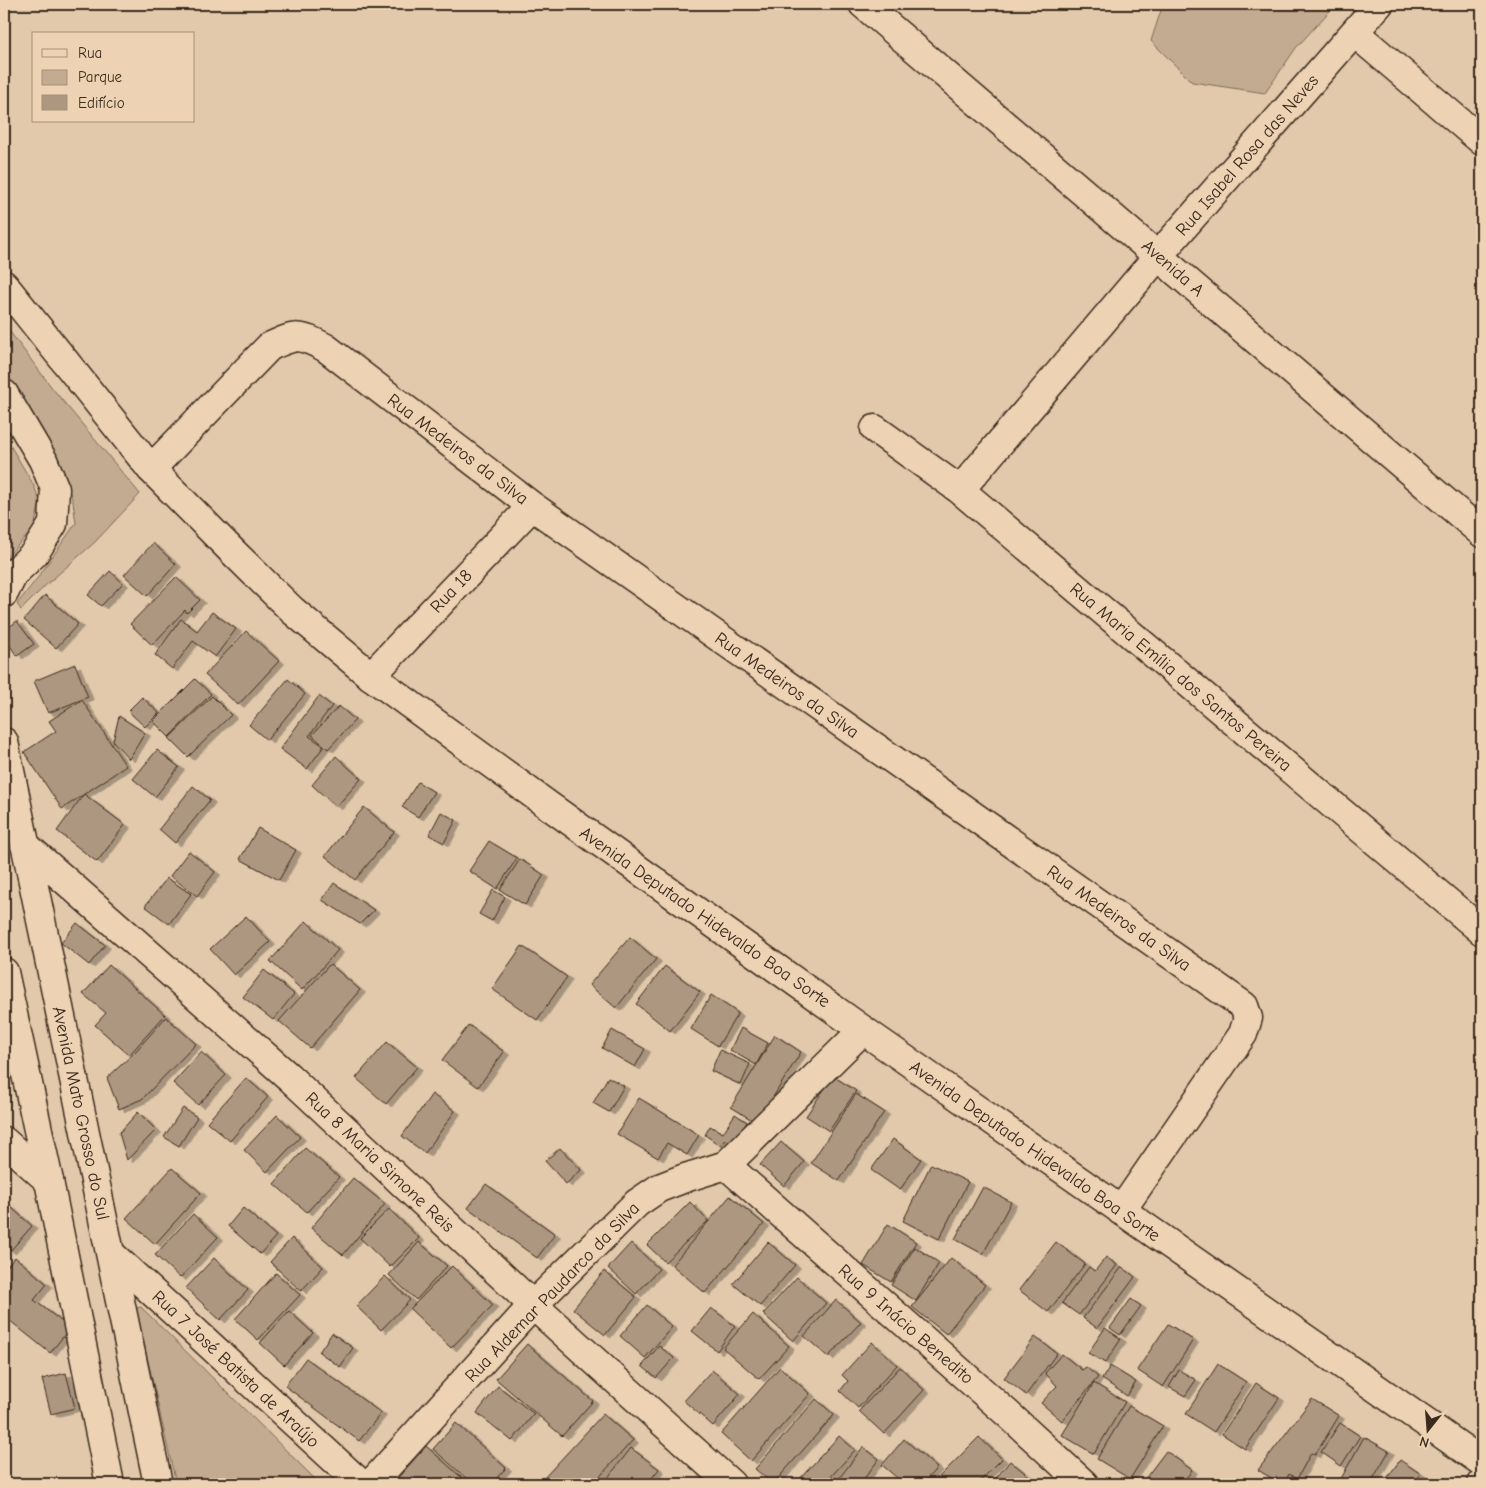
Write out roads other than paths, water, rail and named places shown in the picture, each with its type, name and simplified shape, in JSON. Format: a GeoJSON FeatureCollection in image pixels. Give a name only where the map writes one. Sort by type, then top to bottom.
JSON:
{"type":"FeatureCollection","features":[{"type":"Feature","properties":{"kind":"street","name":"Avenida A"},"geometry":{"type":"LineString","coordinates":[[863,4],[1482,533]]}},
{"type":"Feature","properties":{"kind":"street","name":"Rua Isabel Rosa das Neves"},"geometry":{"type":"LineString","coordinates":[[960,490],[1158,256],[1379,4]]}},
{"type":"Feature","properties":{"kind":"street"},"geometry":{"type":"LineString","coordinates":[[1354,33],[1482,141]]}},
{"type":"Feature","properties":{"kind":"street","name":"Avenida Deputado Hidevaldo Boa Sorte"},"geometry":{"type":"LineString","coordinates":[[4,285],[152,469],[292,610],[371,676],[863,1030],[1482,1462]]}},
{"type":"Feature","properties":{"kind":"street","name":"Rua Medeiros da Silva"},"geometry":{"type":"LineString","coordinates":[[152,469],[269,347],[287,338],[304,337],[326,348],[532,506],[1244,1006],[1248,1018],[1243,1034],[1121,1211]]}},
{"type":"Feature","properties":{"kind":"street"},"geometry":{"type":"LineString","coordinates":[[4,394],[43,460],[54,489],[53,524],[34,554],[14,573],[4,593]]}},
{"type":"Feature","properties":{"kind":"street","name":"Rua Maria Emília dos Santos Pereira"},"geometry":{"type":"LineString","coordinates":[[875,429],[960,490],[1482,932]]}},
{"type":"Feature","properties":{"kind":"street","name":"Rua 18"},"geometry":{"type":"LineString","coordinates":[[371,676],[532,506]]}},
{"type":"Feature","properties":{"kind":"street","name":"Avenida Mato Grosso do Sul"},"geometry":{"type":"LineString","coordinates":[[4,742],[111,1254],[150,1483]]}},
{"type":"Feature","properties":{"kind":"street","name":"Rua 8 Maria Simone Reis"},"geometry":{"type":"LineString","coordinates":[[24,845],[289,1077],[533,1306],[731,1484]]}},
{"type":"Feature","properties":{"kind":"street"},"geometry":{"type":"LineString","coordinates":[[4,972],[49,1181],[110,1484]]}},
{"type":"Feature","properties":{"kind":"street","name":"Rua Aldemar Paudarco da Silva"},"geometry":{"type":"LineString","coordinates":[[371,1484],[533,1306],[637,1203],[660,1188],[726,1165],[863,1030]]}},
{"type":"Feature","properties":{"kind":"street"},"geometry":{"type":"LineString","coordinates":[[4,1141],[49,1181]]}},
{"type":"Feature","properties":{"kind":"street","name":"Rua 9 Inácio Benedito"},"geometry":{"type":"LineString","coordinates":[[726,1165],[1009,1415],[1084,1484]]}},
{"type":"Feature","properties":{"kind":"street","name":"Rua 7 José Batista de Araújo"},"geometry":{"type":"LineString","coordinates":[[111,1254],[361,1484]]}}]}
